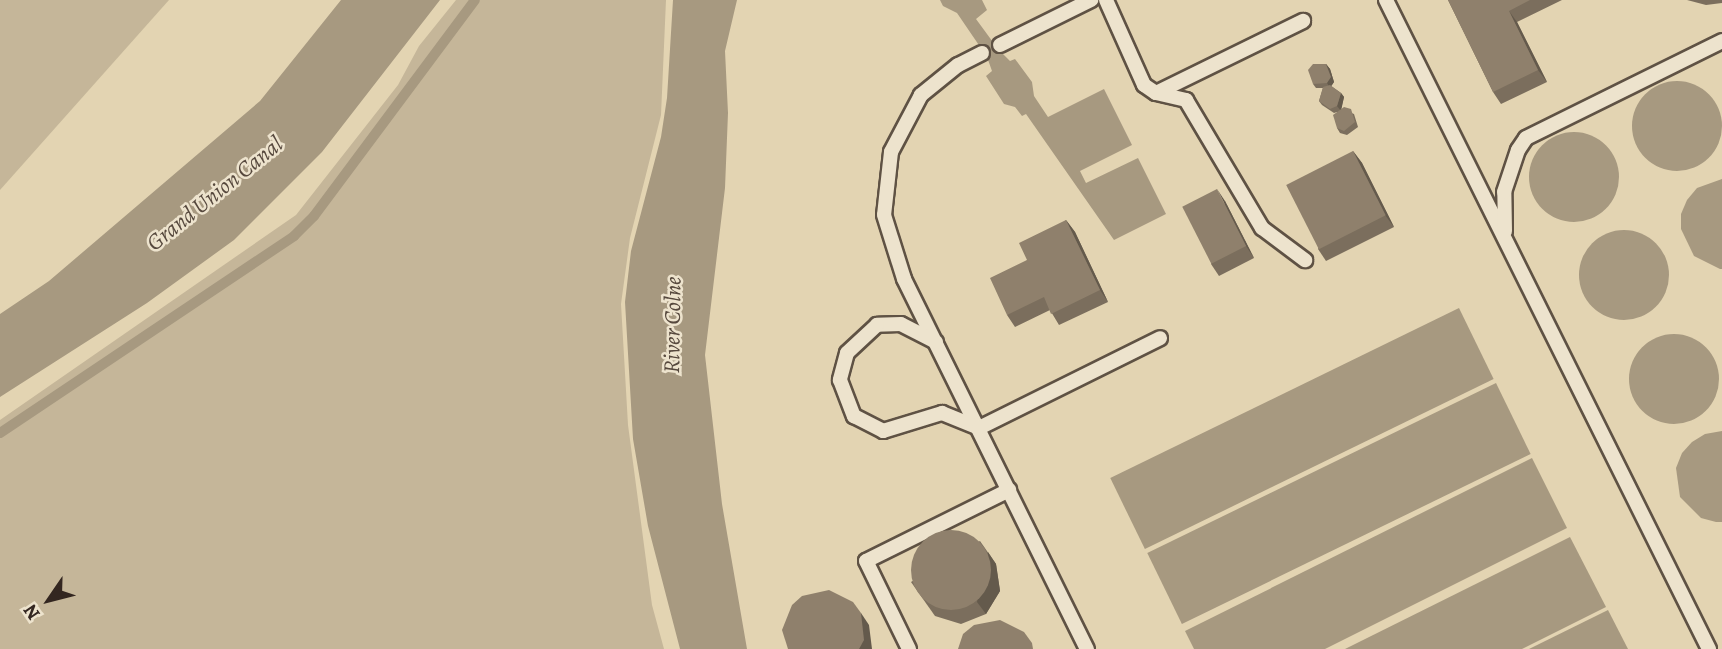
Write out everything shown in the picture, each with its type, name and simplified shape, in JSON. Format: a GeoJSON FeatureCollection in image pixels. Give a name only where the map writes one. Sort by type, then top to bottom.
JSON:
{"type":"FeatureCollection","features":[{"type":"Feature","properties":{"kind":"lane"},"geometry":{"type":"LineString","coordinates":[[1000,45],[1091,0]]}},
{"type":"Feature","properties":{"kind":"lane"},"geometry":{"type":"LineString","coordinates":[[1106,0],[1144,85],[1156,93],[1186,100],[1262,228],[1304,260]]}},
{"type":"Feature","properties":{"kind":"lane"},"geometry":{"type":"LineString","coordinates":[[1386,0],[1709,649]]}},
{"type":"Feature","properties":{"kind":"lane"},"geometry":{"type":"LineString","coordinates":[[1156,93],[1303,21]]}},
{"type":"Feature","properties":{"kind":"lane"},"geometry":{"type":"LineString","coordinates":[[1505,238],[1504,192],[1518,150],[1526,138],[1722,41]]}},
{"type":"Feature","properties":{"kind":"lane"},"geometry":{"type":"LineString","coordinates":[[982,53],[958,65],[921,95],[891,152],[884,215],[904,279],[1087,649]]}},
{"type":"Feature","properties":{"kind":"lane"},"geometry":{"type":"LineString","coordinates":[[936,342],[901,324],[877,325],[867,334],[847,353],[840,380],[854,416],[883,431],[942,413],[979,428],[1160,338]]}},
{"type":"Feature","properties":{"kind":"lane"},"geometry":{"type":"LineString","coordinates":[[909,649],[866,561],[1009,489]]}},
{"type":"Feature","properties":{"kind":"shaded area"},"geometry":{"type":"Polygon","coordinates":[[[0,0],[169,0],[0,190],[0,0]]]}},
{"type":"Feature","properties":{"kind":"shaded area"},"geometry":{"type":"Polygon","coordinates":[[[456,0],[666,0],[661,115],[630,238],[621,304],[628,425],[652,605],[664,649],[0,649],[0,420],[296,215],[398,85],[419,46],[456,0]]]}},
{"type":"Feature","properties":{"kind":"water","name":"Grand Union Canal"},"geometry":{"type":"Polygon","coordinates":[[[341,0],[440,0],[322,152],[234,240],[147,303],[0,397],[0,314],[49,281],[260,101],[341,0]]]}},
{"type":"Feature","properties":{"kind":"water","name":"River Colne"},"geometry":{"type":"Polygon","coordinates":[[[673,0],[737,0],[725,51],[728,113],[725,188],[705,355],[722,504],[747,649],[680,649],[648,526],[633,439],[625,302],[631,251],[661,137],[667,98],[673,0]]]}},
{"type":"Feature","properties":{"kind":"water"},"geometry":{"type":"Polygon","coordinates":[[[940,0],[982,0],[987,10],[976,19],[998,49],[1010,61],[1015,59],[1032,82],[1034,96],[1048,117],[1104,89],[1132,145],[1080,171],[1086,183],[1138,158],[1166,214],[1114,240],[1026,114],[1022,116],[1015,107],[1004,104],[986,76],[992,71],[987,57],[957,13],[943,6],[940,0]]]}},
{"type":"Feature","properties":{"kind":"water"},"geometry":{"type":"Polygon","coordinates":[[[1677,81],[1694,84],[1709,94],[1719,109],[1722,126],[1719,143],[1709,158],[1694,168],[1677,171],[1660,168],[1645,158],[1635,143],[1632,126],[1635,109],[1645,94],[1660,84],[1677,81]]]}},
{"type":"Feature","properties":{"kind":"water"},"geometry":{"type":"Polygon","coordinates":[[[1574,132],[1591,135],[1606,145],[1616,160],[1619,177],[1616,194],[1606,209],[1591,219],[1574,222],[1557,219],[1542,209],[1532,194],[1529,177],[1532,160],[1542,145],[1557,135],[1574,132]]]}},
{"type":"Feature","properties":{"kind":"water"},"geometry":{"type":"Polygon","coordinates":[[[1722,179],[1720,269],[1694,256],[1681,229],[1681,214],[1687,200],[1697,188],[1722,179]]]}},
{"type":"Feature","properties":{"kind":"water"},"geometry":{"type":"Polygon","coordinates":[[[1624,230],[1641,233],[1656,243],[1666,258],[1669,275],[1666,292],[1656,307],[1641,317],[1624,320],[1607,317],[1592,307],[1582,292],[1579,275],[1582,258],[1592,243],[1607,233],[1624,230]]]}},
{"type":"Feature","properties":{"kind":"water"},"geometry":{"type":"Polygon","coordinates":[[[1459,308],[1494,379],[1145,549],[1110,478],[1459,308]]]}},
{"type":"Feature","properties":{"kind":"water"},"geometry":{"type":"Polygon","coordinates":[[[1674,334],[1691,337],[1706,347],[1716,362],[1719,379],[1716,396],[1706,411],[1691,421],[1674,424],[1657,421],[1642,411],[1632,396],[1629,379],[1632,362],[1642,347],[1657,337],[1674,334]]]}},
{"type":"Feature","properties":{"kind":"water"},"geometry":{"type":"Polygon","coordinates":[[[1496,383],[1531,454],[1182,624],[1147,553],[1496,383]]]}},
{"type":"Feature","properties":{"kind":"water"},"geometry":{"type":"Polygon","coordinates":[[[1722,431],[1722,522],[1716,522],[1701,518],[1680,497],[1676,468],[1682,453],[1692,442],[1705,434],[1722,431]]]}},
{"type":"Feature","properties":{"kind":"water"},"geometry":{"type":"Polygon","coordinates":[[[1532,458],[1567,528],[1325,649],[1194,649],[1185,631],[1532,458]]]}},
{"type":"Feature","properties":{"kind":"water"},"geometry":{"type":"Polygon","coordinates":[[[1570,537],[1606,607],[1522,649],[1345,649],[1570,537]]]}},
{"type":"Feature","properties":{"kind":"water"},"geometry":{"type":"Polygon","coordinates":[[[1608,610],[1628,649],[1529,649],[1608,610]]]}},
{"type":"Feature","properties":{"kind":"building"},"geometry":{"type":"Polygon","coordinates":[[[1448,0],[1530,0],[1509,11],[1538,70],[1493,92],[1448,0]]]}},
{"type":"Feature","properties":{"kind":"building"},"geometry":{"type":"Polygon","coordinates":[[[1313,64],[1326,64],[1331,77],[1327,83],[1313,84],[1308,70],[1313,64]]]}},
{"type":"Feature","properties":{"kind":"building"},"geometry":{"type":"Polygon","coordinates":[[[1330,85],[1341,93],[1337,106],[1330,109],[1319,101],[1323,87],[1330,85]]]}},
{"type":"Feature","properties":{"kind":"building"},"geometry":{"type":"Polygon","coordinates":[[[1344,107],[1351,109],[1355,122],[1344,131],[1337,128],[1333,115],[1344,107]]]}},
{"type":"Feature","properties":{"kind":"building"},"geometry":{"type":"Polygon","coordinates":[[[1353,151],[1386,215],[1319,249],[1286,185],[1353,151]]]}},
{"type":"Feature","properties":{"kind":"building"},"geometry":{"type":"Polygon","coordinates":[[[1217,189],[1246,246],[1211,264],[1182,207],[1217,189]]]}},
{"type":"Feature","properties":{"kind":"building"},"geometry":{"type":"Polygon","coordinates":[[[1066,220],[1100,290],[1051,314],[1044,297],[1007,315],[990,278],[1027,260],[1019,243],[1066,220]]]}},
{"type":"Feature","properties":{"kind":"building"},"geometry":{"type":"Polygon","coordinates":[[[951,530],[966,533],[979,542],[988,555],[991,570],[988,585],[979,598],[966,607],[951,610],[936,607],[923,598],[914,585],[911,570],[914,555],[923,542],[936,533],[951,530]]]}},
{"type":"Feature","properties":{"kind":"building"},"geometry":{"type":"Polygon","coordinates":[[[829,590],[853,602],[861,613],[864,640],[859,649],[788,649],[782,630],[792,605],[802,596],[829,590]]]}},
{"type":"Feature","properties":{"kind":"building"},"geometry":{"type":"Polygon","coordinates":[[[1000,620],[1024,632],[1033,649],[958,649],[963,634],[974,625],[1000,620]]]}},
{"type":"Feature","properties":{"kind":"waterway"},"geometry":{"type":"LineString","coordinates":[[0,433],[294,236],[314,216],[475,0]]}}]}
